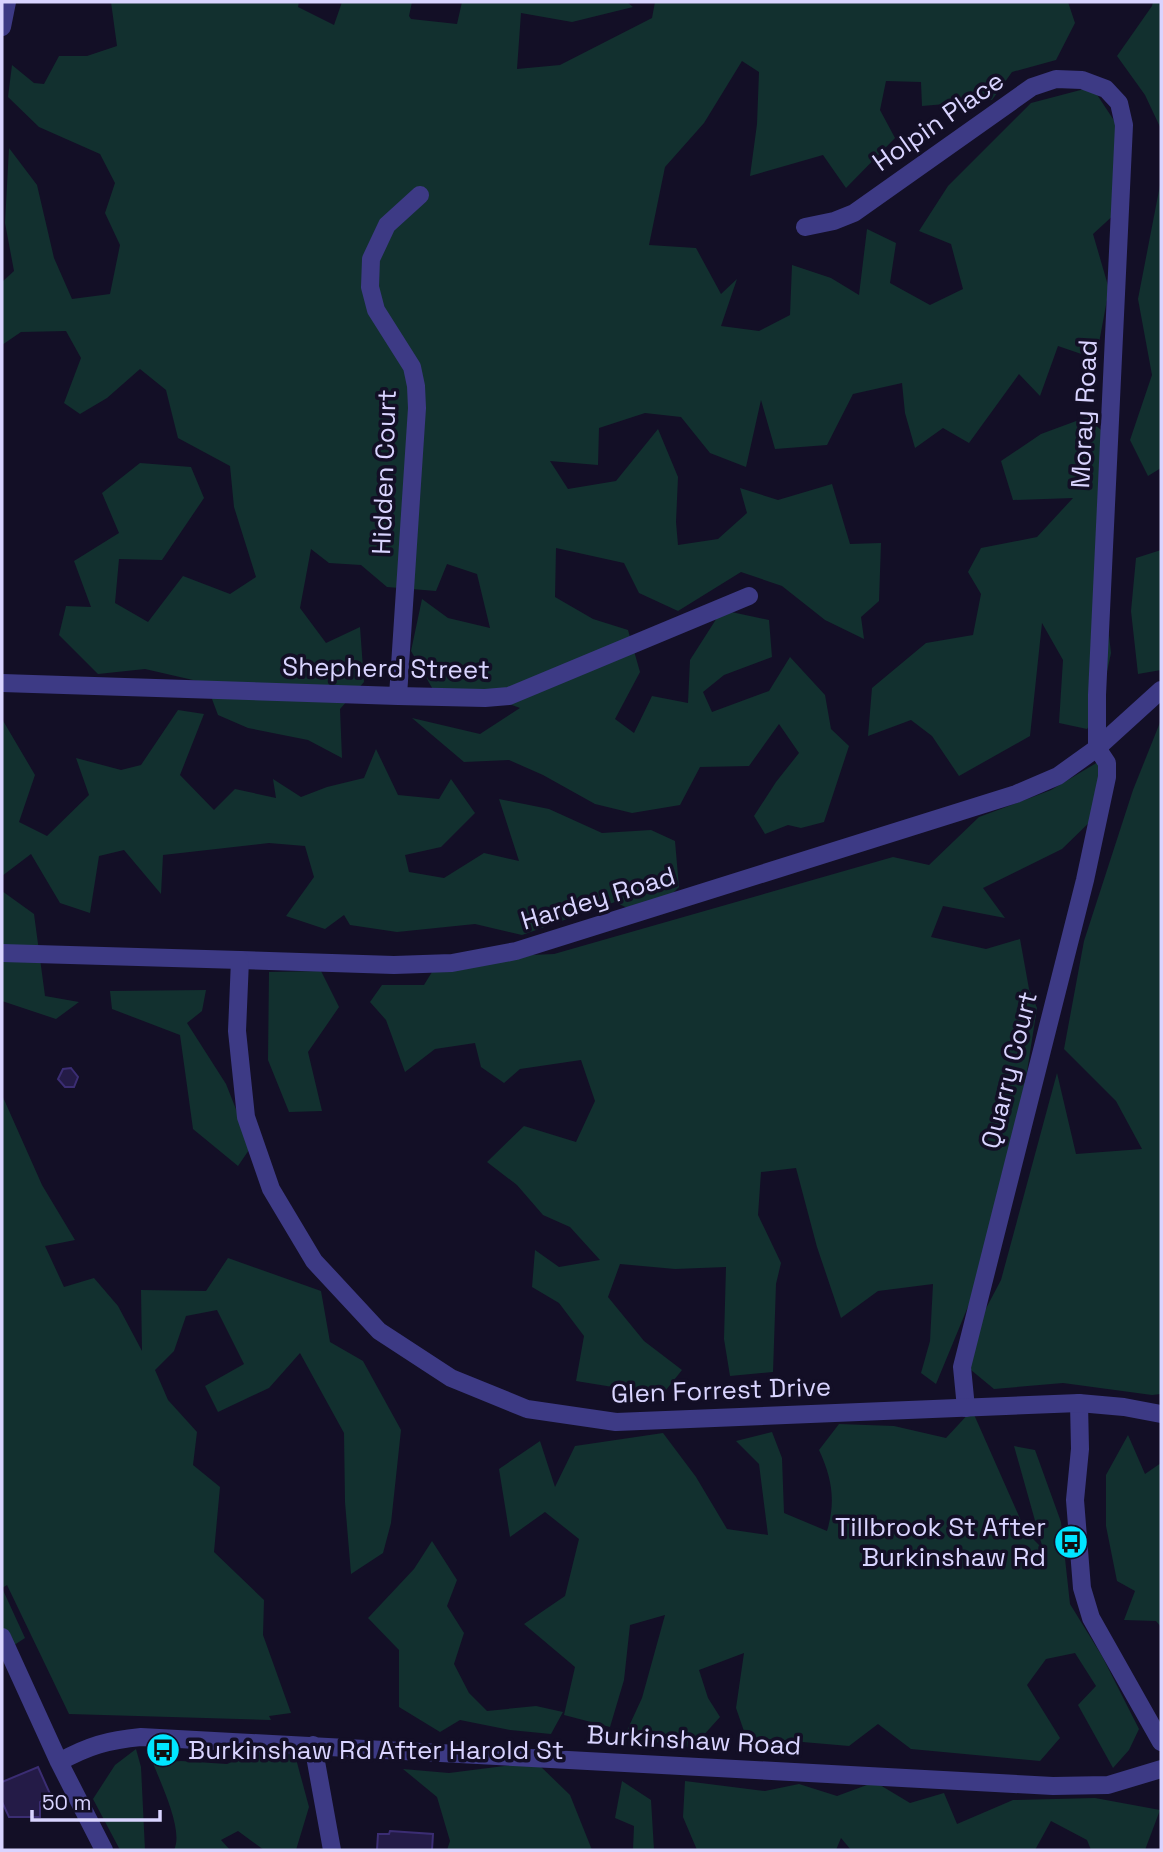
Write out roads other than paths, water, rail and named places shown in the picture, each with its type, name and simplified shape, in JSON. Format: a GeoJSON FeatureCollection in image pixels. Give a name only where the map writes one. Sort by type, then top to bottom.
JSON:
{"type":"FeatureCollection","features":[{"type":"Feature","properties":{"kind":"street"},"geometry":{"type":"LineString","coordinates":[[2,27],[7,2]]}},
{"type":"Feature","properties":{"kind":"street","name":"Holpin Place"},"geometry":{"type":"LineString","coordinates":[[805,227],[834,221],[854,213],[1032,87],[1056,79],[1082,80],[1106,89]]}},
{"type":"Feature","properties":{"kind":"street","name":"Moray Road"},"geometry":{"type":"LineString","coordinates":[[1097,748],[1097,695],[1124,125],[1119,103],[1106,89]]}},
{"type":"Feature","properties":{"kind":"street","name":"Hidden Court"},"geometry":{"type":"LineString","coordinates":[[398,696],[417,408],[416,386],[412,367],[376,310],[370,287],[370,268],[371,259],[387,225],[420,195]]}},
{"type":"Feature","properties":{"kind":"street","name":"Shepherd Street"},"geometry":{"type":"LineString","coordinates":[[2,683],[398,696],[509,696],[749,596]]}},
{"type":"Feature","properties":{"kind":"street","name":"Hardey Road"},"geometry":{"type":"LineString","coordinates":[[2,953],[394,965],[452,963],[516,951],[1016,794],[1058,776],[1097,748],[1161,690]]}},
{"type":"Feature","properties":{"kind":"street","name":"Quarry Court"},"geometry":{"type":"LineString","coordinates":[[966,1408],[962,1367],[1085,880],[1107,777],[1107,763],[1097,748]]}},
{"type":"Feature","properties":{"kind":"street","name":"Glen Forrest Drive"},"geometry":{"type":"LineString","coordinates":[[240,960],[237,1031],[246,1117],[271,1189],[314,1261],[379,1331],[451,1378],[527,1409],[616,1422],[1079,1404],[1124,1407],[1161,1414]]}},
{"type":"Feature","properties":{"kind":"street"},"geometry":{"type":"LineString","coordinates":[[1079,1404],[1080,1449],[1075,1500],[1082,1588],[1091,1618],[1161,1742]]}},
{"type":"Feature","properties":{"kind":"street"},"geometry":{"type":"LineString","coordinates":[[2,1637],[104,1850]]}},
{"type":"Feature","properties":{"kind":"street","name":"Burkinshaw Road"},"geometry":{"type":"LineString","coordinates":[[60,1762],[83,1749],[108,1740],[141,1737],[1053,1786],[1108,1785],[1161,1769]]}},
{"type":"Feature","properties":{"kind":"street"},"geometry":{"type":"LineString","coordinates":[[313,1745],[332,1850]]}},
{"type":"Feature","properties":{"kind":"place","name":"Tillbrook St After Burkinshaw Rd"},"geometry":{"type":"Point","coordinates":[1071,1542]}},
{"type":"Feature","properties":{"kind":"place","name":"Burkinshaw Rd After Harold St"},"geometry":{"type":"Point","coordinates":[163,1750]}}]}
